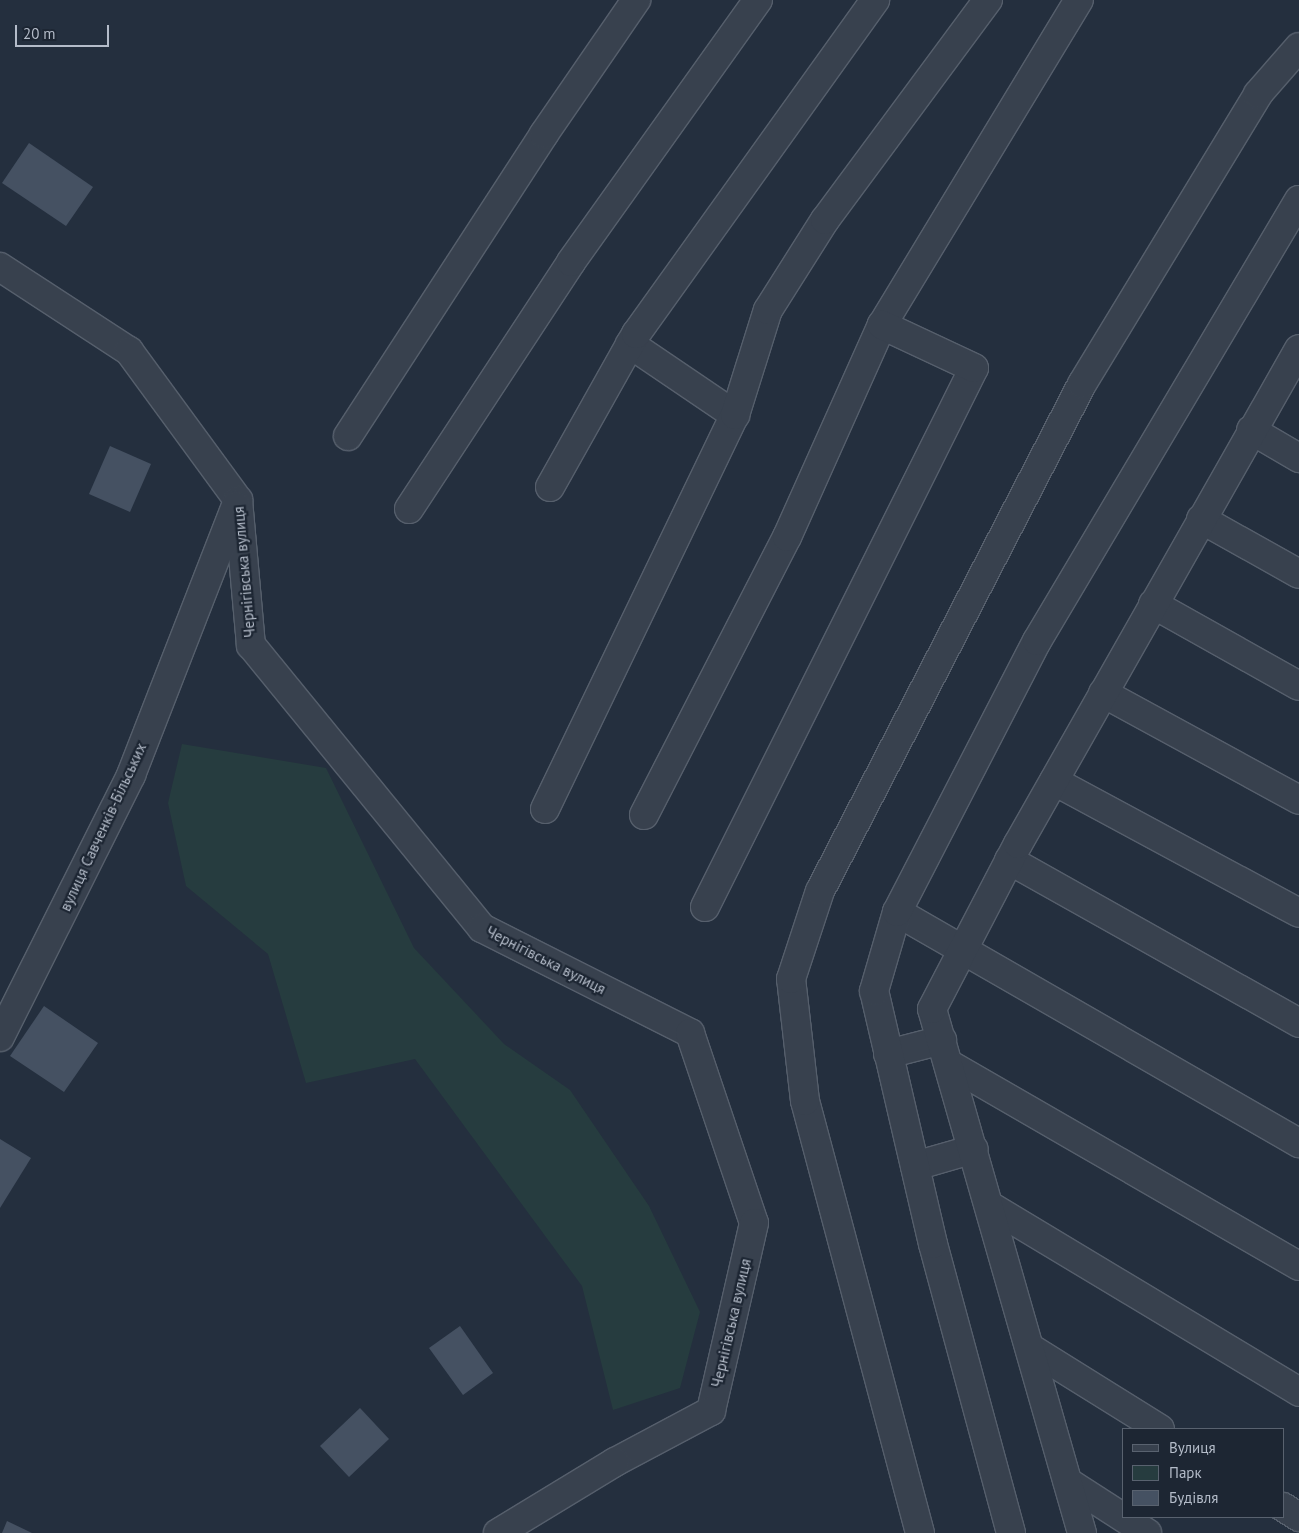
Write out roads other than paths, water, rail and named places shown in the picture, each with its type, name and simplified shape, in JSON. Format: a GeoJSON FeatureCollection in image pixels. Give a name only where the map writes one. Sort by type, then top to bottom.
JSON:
{"type":"FeatureCollection","features":[{"type":"Feature","properties":{"kind":"street"},"geometry":{"type":"LineString","coordinates":[[348,436],[544,134],[636,0]]}},
{"type":"Feature","properties":{"kind":"street"},"geometry":{"type":"LineString","coordinates":[[409,509],[570,262],[758,0]]}},
{"type":"Feature","properties":{"kind":"street"},"geometry":{"type":"LineString","coordinates":[[550,487],[630,344],[875,0]]}},
{"type":"Feature","properties":{"kind":"street"},"geometry":{"type":"LineString","coordinates":[[545,809],[736,415],[768,310],[825,220],[988,0]]}},
{"type":"Feature","properties":{"kind":"street"},"geometry":{"type":"LineString","coordinates":[[644,815],[787,537],[882,325],[1079,0]]}},
{"type":"Feature","properties":{"kind":"street"},"geometry":{"type":"LineString","coordinates":[[920,1533],[805,1101],[791,980],[820,891],[1082,384],[1258,94],[1299,47]]}},
{"type":"Feature","properties":{"kind":"street"},"geometry":{"type":"LineString","coordinates":[[1011,1533],[915,1166],[874,990],[897,912],[1037,641],[1299,200]]}},
{"type":"Feature","properties":{"kind":"street","name":"Чернігівська вулиця"},"geometry":{"type":"LineString","coordinates":[[0,267],[129,351],[238,500],[251,645],[482,928],[690,1033],[754,1223],[710,1411],[615,1462],[498,1533]]}},
{"type":"Feature","properties":{"kind":"street"},"geometry":{"type":"LineString","coordinates":[[704,907],[974,368],[882,325]]}},
{"type":"Feature","properties":{"kind":"street"},"geometry":{"type":"LineString","coordinates":[[630,344],[736,415]]}},
{"type":"Feature","properties":{"kind":"street"},"geometry":{"type":"LineString","coordinates":[[1082,1533],[974,1149],[932,1009],[1009,860],[1299,349]]}},
{"type":"Feature","properties":{"kind":"street"},"geometry":{"type":"LineString","coordinates":[[1252,430],[1299,458]]}},
{"type":"Feature","properties":{"kind":"street","name":"вулиця Савченків-Більських"},"geometry":{"type":"LineString","coordinates":[[0,1037],[131,775],[238,500]]}},
{"type":"Feature","properties":{"kind":"street"},"geometry":{"type":"LineString","coordinates":[[1202,519],[1299,574]]}},
{"type":"Feature","properties":{"kind":"street"},"geometry":{"type":"LineString","coordinates":[[1153,604],[1299,686]]}},
{"type":"Feature","properties":{"kind":"street"},"geometry":{"type":"LineString","coordinates":[[1103,693],[1299,800]]}},
{"type":"Feature","properties":{"kind":"street"},"geometry":{"type":"LineString","coordinates":[[1054,780],[1299,913]]}},
{"type":"Feature","properties":{"kind":"street"},"geometry":{"type":"LineString","coordinates":[[1009,860],[1299,1023]]}},
{"type":"Feature","properties":{"kind":"street"},"geometry":{"type":"LineString","coordinates":[[897,912],[964,947],[1299,1144]]}},
{"type":"Feature","properties":{"kind":"street"},"geometry":{"type":"LineString","coordinates":[[888,1054],[946,1052],[1299,1266]]}},
{"type":"Feature","properties":{"kind":"street"},"geometry":{"type":"LineString","coordinates":[[915,1166],[974,1149]]}},
{"type":"Feature","properties":{"kind":"street"},"geometry":{"type":"LineString","coordinates":[[990,1206],[1299,1392]]}},
{"type":"Feature","properties":{"kind":"street"},"geometry":{"type":"LineString","coordinates":[[1030,1348],[1158,1428]]}},
{"type":"Feature","properties":{"kind":"street"},"geometry":{"type":"LineString","coordinates":[[1068,1482],[1122,1517]]}},
{"type":"Feature","properties":{"kind":"street"},"geometry":{"type":"LineString","coordinates":[[1284,1508],[1299,1517]]}},
{"type":"Feature","properties":{"kind":"street"},"geometry":{"type":"LineString","coordinates":[[1124,1518],[1147,1533]]}}]}
